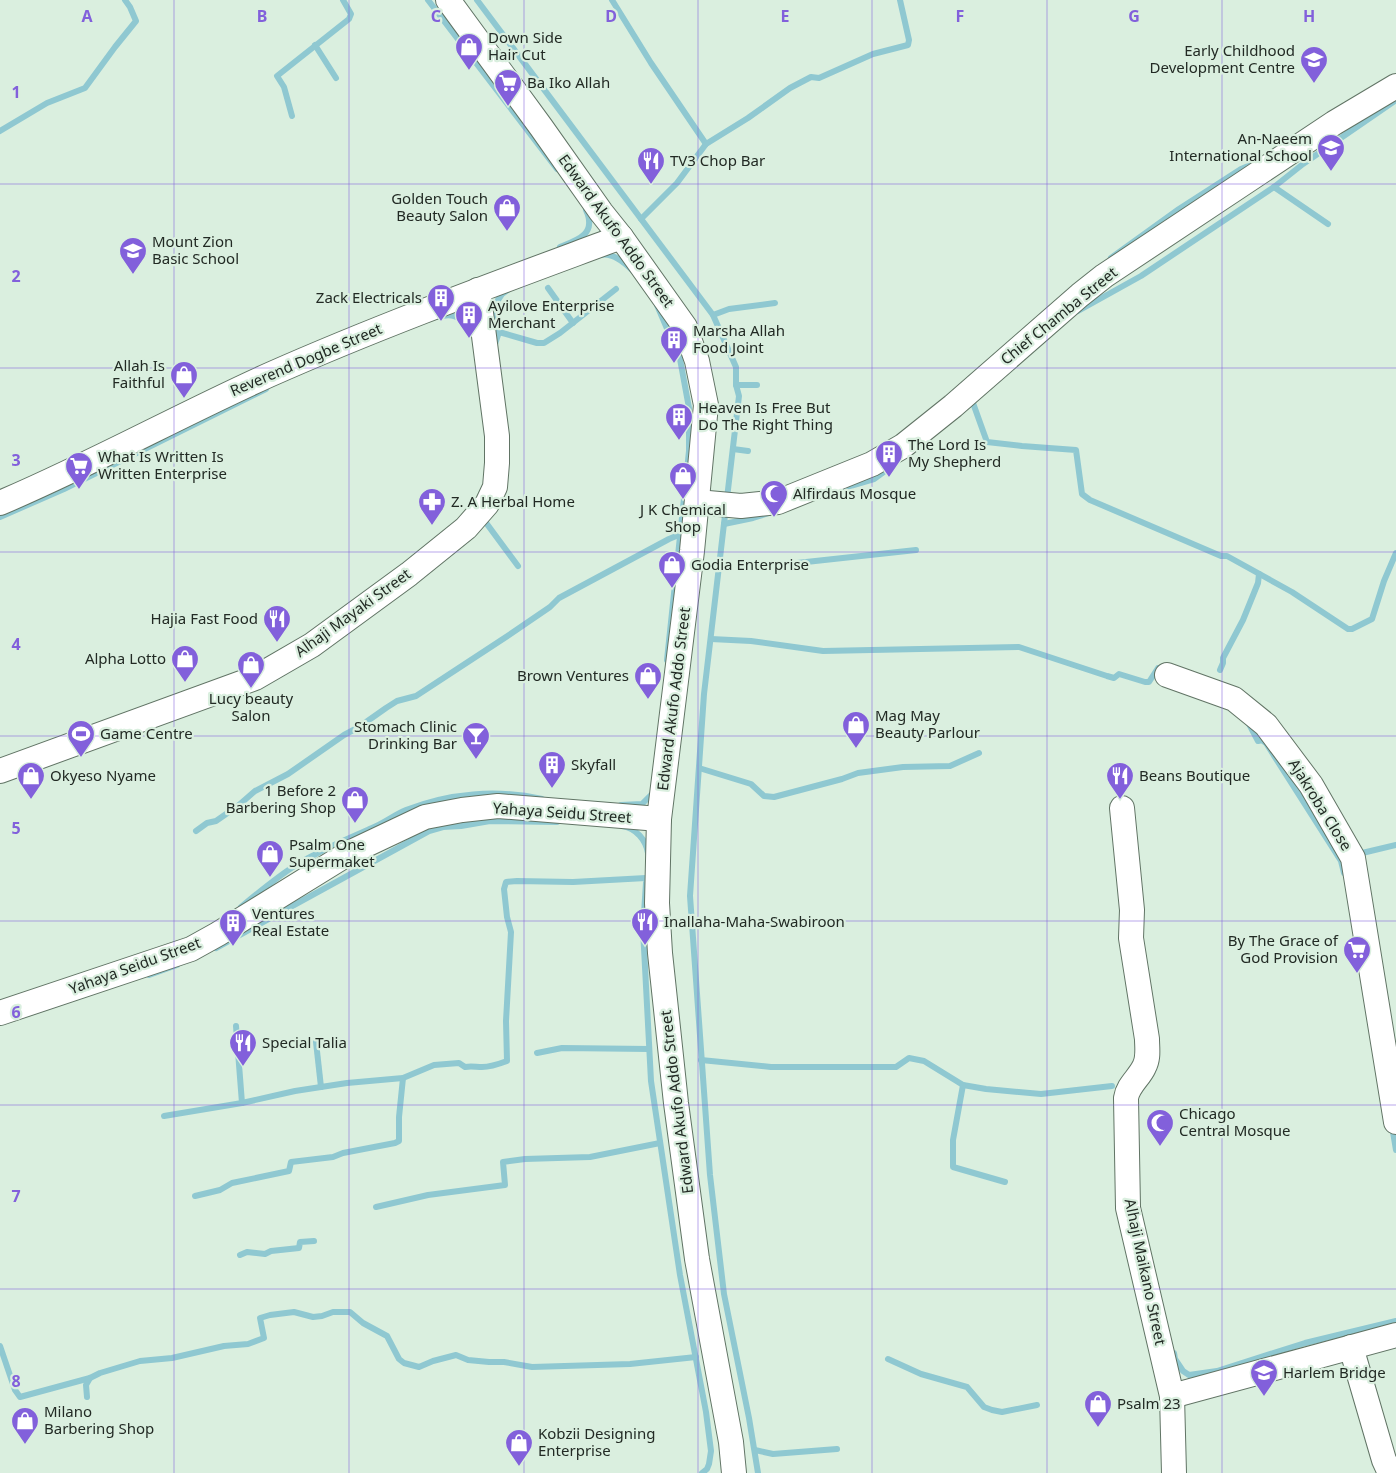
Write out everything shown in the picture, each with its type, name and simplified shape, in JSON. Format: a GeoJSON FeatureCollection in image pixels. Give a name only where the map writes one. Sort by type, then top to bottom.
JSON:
{"type":"FeatureCollection","features":[{"type":"Feature","properties":{"kind":"street","name":"Edward Akufo Addo Street"},"geometry":{"type":"LineString","coordinates":[[448,0],[685,327],[697,361],[706,405],[707,503],[692,551],[659,820],[657,893],[660,953],[676,1103],[697,1259],[731,1442],[734,1473]]}},
{"type":"Feature","properties":{"kind":"street","name":"Chief Chamba Street"},"geometry":{"type":"LineString","coordinates":[[707,503],[741,506],[778,502],[872,464],[904,446],[1104,276],[1334,123],[1396,86]]}},
{"type":"Feature","properties":{"kind":"street","name":"Reverend Dogbe Street"},"geometry":{"type":"LineString","coordinates":[[0,503],[85,465],[208,402],[262,378],[368,333],[621,237]]}},
{"type":"Feature","properties":{"kind":"street","name":"Alhaji Mayaki Street"},"geometry":{"type":"LineString","coordinates":[[0,771],[255,678],[312,644],[408,574],[466,528],[487,504],[495,486],[497,463],[497,436],[478,290]]}},
{"type":"Feature","properties":{"kind":"street","name":"Ajakroba Close"},"geometry":{"type":"LineString","coordinates":[[1167,675],[1234,699],[1266,725],[1311,785],[1353,858],[1396,1122]]}},
{"type":"Feature","properties":{"kind":"street","name":"Yahaya Seidu Street"},"geometry":{"type":"LineString","coordinates":[[0,1013],[191,949],[349,853],[425,817],[498,806],[659,820]]}},
{"type":"Feature","properties":{"kind":"street","name":"Alhaji Maikano Street"},"geometry":{"type":"LineString","coordinates":[[1122,808],[1132,910],[1131,938],[1148,1054],[1145,1066],[1127,1090],[1128,1208],[1172,1396],[1174,1473]]}},
{"type":"Feature","properties":{"kind":"street"},"geometry":{"type":"LineString","coordinates":[[1172,1396],[1396,1335]]}},
{"type":"Feature","properties":{"kind":"street"},"geometry":{"type":"LineString","coordinates":[[1351,1347],[1384,1460],[1390,1473]]}},
{"type":"Feature","properties":{"kind":"waterway"},"geometry":{"type":"LineString","coordinates":[[0,131],[47,103],[85,88],[136,21],[125,0]]}},
{"type":"Feature","properties":{"kind":"waterway"},"geometry":{"type":"LineString","coordinates":[[292,116],[284,87],[277,76],[349,19],[351,14],[343,0]]}},
{"type":"Feature","properties":{"kind":"waterway"},"geometry":{"type":"LineString","coordinates":[[428,0],[557,169]]}},
{"type":"Feature","properties":{"kind":"waterway"},"geometry":{"type":"LineString","coordinates":[[477,0],[713,315],[736,367],[736,385],[739,396],[704,694],[690,896],[710,1175],[724,1294],[758,1473]]}},
{"type":"Feature","properties":{"kind":"waterway"},"geometry":{"type":"LineString","coordinates":[[612,0],[651,63],[706,144]]}},
{"type":"Feature","properties":{"kind":"waterway"},"geometry":{"type":"LineString","coordinates":[[641,219],[677,183],[706,144],[748,118],[790,88],[811,77],[819,78],[873,54],[908,45],[909,40],[900,0]]}},
{"type":"Feature","properties":{"kind":"waterway"},"geometry":{"type":"LineString","coordinates":[[315,45],[336,78]]}},
{"type":"Feature","properties":{"kind":"waterway"},"geometry":{"type":"LineString","coordinates":[[1078,311],[1141,276],[1274,187],[1303,164],[1396,100]]}},
{"type":"Feature","properties":{"kind":"waterway"},"geometry":{"type":"LineString","coordinates":[[1111,258],[1179,209],[1241,169],[1253,164]]}},
{"type":"Feature","properties":{"kind":"waterway"},"geometry":{"type":"LineString","coordinates":[[1274,187],[1328,224]]}},
{"type":"Feature","properties":{"kind":"waterway"},"geometry":{"type":"LineString","coordinates":[[560,247],[584,235],[589,225],[586,210]]}},
{"type":"Feature","properties":{"kind":"waterway"},"geometry":{"type":"LineString","coordinates":[[600,255],[613,256],[632,270]]}},
{"type":"Feature","properties":{"kind":"waterway"},"geometry":{"type":"LineString","coordinates":[[548,288],[573,323]]}},
{"type":"Feature","properties":{"kind":"waterway"},"geometry":{"type":"LineString","coordinates":[[494,347],[499,332],[495,320],[496,303],[502,294],[509,289]]}},
{"type":"Feature","properties":{"kind":"waterway"},"geometry":{"type":"LineString","coordinates":[[499,332],[537,343],[544,343],[560,333],[616,289]]}},
{"type":"Feature","properties":{"kind":"waterway"},"geometry":{"type":"LineString","coordinates":[[713,315],[729,309],[775,303]]}},
{"type":"Feature","properties":{"kind":"waterway"},"geometry":{"type":"LineString","coordinates":[[657,305],[680,359],[689,408],[689,451],[667,660]]}},
{"type":"Feature","properties":{"kind":"waterway"},"geometry":{"type":"LineString","coordinates":[[439,317],[445,315],[457,317],[466,323],[476,338]]}},
{"type":"Feature","properties":{"kind":"waterway"},"geometry":{"type":"LineString","coordinates":[[736,385],[757,385]]}},
{"type":"Feature","properties":{"kind":"waterway"},"geometry":{"type":"LineString","coordinates":[[0,517],[64,489],[266,389]]}},
{"type":"Feature","properties":{"kind":"waterway"},"geometry":{"type":"LineString","coordinates":[[973,403],[987,442],[1076,450],[1082,494],[1090,500],[1221,556],[1227,556],[1292,592],[1348,629],[1352,629],[1372,619],[1384,581],[1396,553]]}},
{"type":"Feature","properties":{"kind":"waterway"},"geometry":{"type":"LineString","coordinates":[[733,449],[748,451]]}},
{"type":"Feature","properties":{"kind":"waterway"},"geometry":{"type":"LineString","coordinates":[[840,489],[874,479],[896,463]]}},
{"type":"Feature","properties":{"kind":"waterway"},"geometry":{"type":"LineString","coordinates":[[724,524],[769,513]]}},
{"type":"Feature","properties":{"kind":"waterway"},"geometry":{"type":"LineString","coordinates":[[484,520],[518,566]]}},
{"type":"Feature","properties":{"kind":"waterway"},"geometry":{"type":"LineString","coordinates":[[196,831],[207,823],[216,821],[255,791],[288,774],[397,701],[416,696],[550,607],[559,598],[681,534]]}},
{"type":"Feature","properties":{"kind":"waterway"},"geometry":{"type":"LineString","coordinates":[[797,563],[916,550]]}},
{"type":"Feature","properties":{"kind":"waterway"},"geometry":{"type":"LineString","coordinates":[[1220,670],[1223,658],[1243,620],[1258,583],[1259,574]]}},
{"type":"Feature","properties":{"kind":"waterway"},"geometry":{"type":"LineString","coordinates":[[711,639],[751,641],[823,651],[1019,647],[1114,678],[1119,674],[1145,682],[1149,682],[1158,668],[1161,669]]}},
{"type":"Feature","properties":{"kind":"waterway"},"geometry":{"type":"LineString","coordinates":[[1248,722],[1258,741],[1262,740],[1266,743],[1341,861],[1344,873]]}},
{"type":"Feature","properties":{"kind":"waterway"},"geometry":{"type":"LineString","coordinates":[[699,768],[751,784],[764,796],[774,797],[858,773],[903,767],[950,766],[979,753]]}},
{"type":"Feature","properties":{"kind":"waterway"},"geometry":{"type":"LineString","coordinates":[[621,805],[642,804],[653,793],[653,789]]}},
{"type":"Feature","properties":{"kind":"waterway"},"geometry":{"type":"LineString","coordinates":[[241,907],[275,880],[305,860],[397,814],[422,804],[473,794],[508,794],[542,799]]}},
{"type":"Feature","properties":{"kind":"waterway"},"geometry":{"type":"LineString","coordinates":[[216,948],[429,831],[443,827],[490,821],[557,822]]}},
{"type":"Feature","properties":{"kind":"waterway"},"geometry":{"type":"LineString","coordinates":[[622,826],[632,829],[640,835],[648,853]]}},
{"type":"Feature","properties":{"kind":"waterway"},"geometry":{"type":"LineString","coordinates":[[1358,854],[1396,845]]}},
{"type":"Feature","properties":{"kind":"waterway"},"geometry":{"type":"LineString","coordinates":[[164,1116],[242,1103],[295,1091],[347,1083],[403,1078],[434,1065],[459,1063],[465,1067],[485,1067],[507,1061],[506,1021],[511,932],[507,917],[504,889],[506,882],[573,882],[646,878]]}},
{"type":"Feature","properties":{"kind":"waterway"},"geometry":{"type":"LineString","coordinates":[[646,883],[643,929],[651,1081],[680,1275],[706,1412],[711,1451],[707,1469],[702,1473]]}},
{"type":"Feature","properties":{"kind":"waterway"},"geometry":{"type":"LineString","coordinates":[[149,975],[177,965]]}},
{"type":"Feature","properties":{"kind":"waterway"},"geometry":{"type":"LineString","coordinates":[[236,1026],[242,1103]]}},
{"type":"Feature","properties":{"kind":"waterway"},"geometry":{"type":"LineString","coordinates":[[316,1042],[321,1087]]}},
{"type":"Feature","properties":{"kind":"waterway"},"geometry":{"type":"LineString","coordinates":[[537,1053],[562,1048],[649,1049]]}},
{"type":"Feature","properties":{"kind":"waterway"},"geometry":{"type":"LineString","coordinates":[[701,1060],[771,1067],[896,1067],[909,1058],[924,1061],[963,1085],[986,1089],[1041,1094],[1112,1086]]}},
{"type":"Feature","properties":{"kind":"waterway"},"geometry":{"type":"LineString","coordinates":[[195,1196],[220,1190],[232,1183],[289,1171],[291,1162],[333,1157],[343,1153],[399,1141],[399,1117],[403,1078]]}},
{"type":"Feature","properties":{"kind":"waterway"},"geometry":{"type":"LineString","coordinates":[[963,1085],[953,1140],[953,1167],[1005,1182]]}},
{"type":"Feature","properties":{"kind":"waterway"},"geometry":{"type":"LineString","coordinates":[[1392,1126],[1396,1150]]}},
{"type":"Feature","properties":{"kind":"waterway"},"geometry":{"type":"LineString","coordinates":[[376,1207],[428,1195],[505,1185],[503,1162],[525,1159],[590,1157],[660,1143]]}},
{"type":"Feature","properties":{"kind":"waterway"},"geometry":{"type":"LineString","coordinates":[[240,1255],[247,1252],[265,1254],[271,1251],[299,1248],[300,1242],[314,1241]]}},
{"type":"Feature","properties":{"kind":"waterway"},"geometry":{"type":"LineString","coordinates":[[0,1346],[15,1390],[20,1397],[90,1378],[100,1373],[140,1361],[172,1358],[224,1346],[248,1344],[264,1338],[260,1318],[294,1312],[313,1317],[333,1312],[350,1312],[363,1323],[387,1336],[399,1359],[404,1363],[419,1367],[456,1355],[468,1360],[504,1362],[532,1367],[630,1364],[696,1357]]}},
{"type":"Feature","properties":{"kind":"waterway"},"geometry":{"type":"LineString","coordinates":[[1174,1353],[1175,1359],[1183,1371],[1189,1375],[1217,1371],[1305,1343],[1396,1321]]}},
{"type":"Feature","properties":{"kind":"waterway"},"geometry":{"type":"LineString","coordinates":[[888,1359],[921,1374],[967,1387],[984,1407],[992,1410],[1002,1412],[1037,1405]]}},
{"type":"Feature","properties":{"kind":"waterway"},"geometry":{"type":"LineString","coordinates":[[87,1397],[86,1385],[90,1378]]}},
{"type":"Feature","properties":{"kind":"waterway"},"geometry":{"type":"LineString","coordinates":[[755,1450],[773,1454],[837,1449]]}},
{"type":"Feature","properties":{"kind":"place","name":"Down Side Hair Cut"},"geometry":{"type":"Point","coordinates":[469,71]}},
{"type":"Feature","properties":{"kind":"place","name":"Early Childhood Development Centre"},"geometry":{"type":"Point","coordinates":[1314,84]}},
{"type":"Feature","properties":{"kind":"place","name":"Ba Iko Allah"},"geometry":{"type":"Point","coordinates":[508,107]}},
{"type":"Feature","properties":{"kind":"place","name":"An-Naeem International School"},"geometry":{"type":"Point","coordinates":[1331,172]}},
{"type":"Feature","properties":{"kind":"place","name":"TV3 Chop Bar"},"geometry":{"type":"Point","coordinates":[651,185]}},
{"type":"Feature","properties":{"kind":"place","name":"Golden Touch Beauty Salon"},"geometry":{"type":"Point","coordinates":[507,232]}},
{"type":"Feature","properties":{"kind":"place","name":"Mount Zion Basic School"},"geometry":{"type":"Point","coordinates":[133,275]}},
{"type":"Feature","properties":{"kind":"place","name":"Zack Electricals"},"geometry":{"type":"Point","coordinates":[441,322]}},
{"type":"Feature","properties":{"kind":"place","name":"Ayilove Enterprise Merchant"},"geometry":{"type":"Point","coordinates":[469,339]}},
{"type":"Feature","properties":{"kind":"place","name":"Marsha Allah Food Joint"},"geometry":{"type":"Point","coordinates":[674,364]}},
{"type":"Feature","properties":{"kind":"place","name":"Allah Is Faithful"},"geometry":{"type":"Point","coordinates":[184,399]}},
{"type":"Feature","properties":{"kind":"place","name":"Heaven Is Free But Do The Right Thing"},"geometry":{"type":"Point","coordinates":[679,441]}},
{"type":"Feature","properties":{"kind":"place","name":"The Lord Is My Shepherd"},"geometry":{"type":"Point","coordinates":[889,478]}},
{"type":"Feature","properties":{"kind":"place","name":"What Is Written Is Written Enterprise"},"geometry":{"type":"Point","coordinates":[79,490]}},
{"type":"Feature","properties":{"kind":"place","name":"J K Chemical Shop"},"geometry":{"type":"Point","coordinates":[683,500]}},
{"type":"Feature","properties":{"kind":"place","name":"Alfirdaus Mosque"},"geometry":{"type":"Point","coordinates":[774,518]}},
{"type":"Feature","properties":{"kind":"place","name":"Z. A Herbal Home"},"geometry":{"type":"Point","coordinates":[432,526]}},
{"type":"Feature","properties":{"kind":"place","name":"Godia Enterprise"},"geometry":{"type":"Point","coordinates":[672,589]}},
{"type":"Feature","properties":{"kind":"place","name":"Hajia Fast Food"},"geometry":{"type":"Point","coordinates":[277,643]}},
{"type":"Feature","properties":{"kind":"place","name":"Alpha Lotto"},"geometry":{"type":"Point","coordinates":[185,683]}},
{"type":"Feature","properties":{"kind":"place","name":"Lucy beauty Salon"},"geometry":{"type":"Point","coordinates":[251,689]}},
{"type":"Feature","properties":{"kind":"place","name":"Brown Ventures"},"geometry":{"type":"Point","coordinates":[648,700]}},
{"type":"Feature","properties":{"kind":"place","name":"Mag May Beauty Parlour"},"geometry":{"type":"Point","coordinates":[856,749]}},
{"type":"Feature","properties":{"kind":"place","name":"Game Centre"},"geometry":{"type":"Point","coordinates":[81,758]}},
{"type":"Feature","properties":{"kind":"place","name":"Stomach Clinic Drinking Bar"},"geometry":{"type":"Point","coordinates":[476,760]}},
{"type":"Feature","properties":{"kind":"place","name":"Skyfall"},"geometry":{"type":"Point","coordinates":[552,789]}},
{"type":"Feature","properties":{"kind":"place","name":"Okyeso Nyame"},"geometry":{"type":"Point","coordinates":[31,800]}},
{"type":"Feature","properties":{"kind":"place","name":"Beans Boutique"},"geometry":{"type":"Point","coordinates":[1120,800]}},
{"type":"Feature","properties":{"kind":"place","name":"1 Before 2 Barbering Shop"},"geometry":{"type":"Point","coordinates":[355,824]}},
{"type":"Feature","properties":{"kind":"place","name":"Psalm One Supermaket"},"geometry":{"type":"Point","coordinates":[270,878]}},
{"type":"Feature","properties":{"kind":"place","name":"Inallaha-Maha-Swabiroon"},"geometry":{"type":"Point","coordinates":[645,946]}},
{"type":"Feature","properties":{"kind":"place","name":"Ventures Real Estate"},"geometry":{"type":"Point","coordinates":[233,947]}},
{"type":"Feature","properties":{"kind":"place","name":"By The Grace of God Provision"},"geometry":{"type":"Point","coordinates":[1357,974]}},
{"type":"Feature","properties":{"kind":"place","name":"Special Talia"},"geometry":{"type":"Point","coordinates":[243,1067]}},
{"type":"Feature","properties":{"kind":"place","name":"Chicago Central Mosque"},"geometry":{"type":"Point","coordinates":[1160,1147]}},
{"type":"Feature","properties":{"kind":"place","name":"Harlem Bridge"},"geometry":{"type":"Point","coordinates":[1264,1397]}},
{"type":"Feature","properties":{"kind":"place","name":"Psalm 23"},"geometry":{"type":"Point","coordinates":[1098,1428]}},
{"type":"Feature","properties":{"kind":"place","name":"Milano Barbering Shop"},"geometry":{"type":"Point","coordinates":[25,1445]}},
{"type":"Feature","properties":{"kind":"place","name":"Kobzii Designing Enterprise"},"geometry":{"type":"Point","coordinates":[519,1467]}}]}
